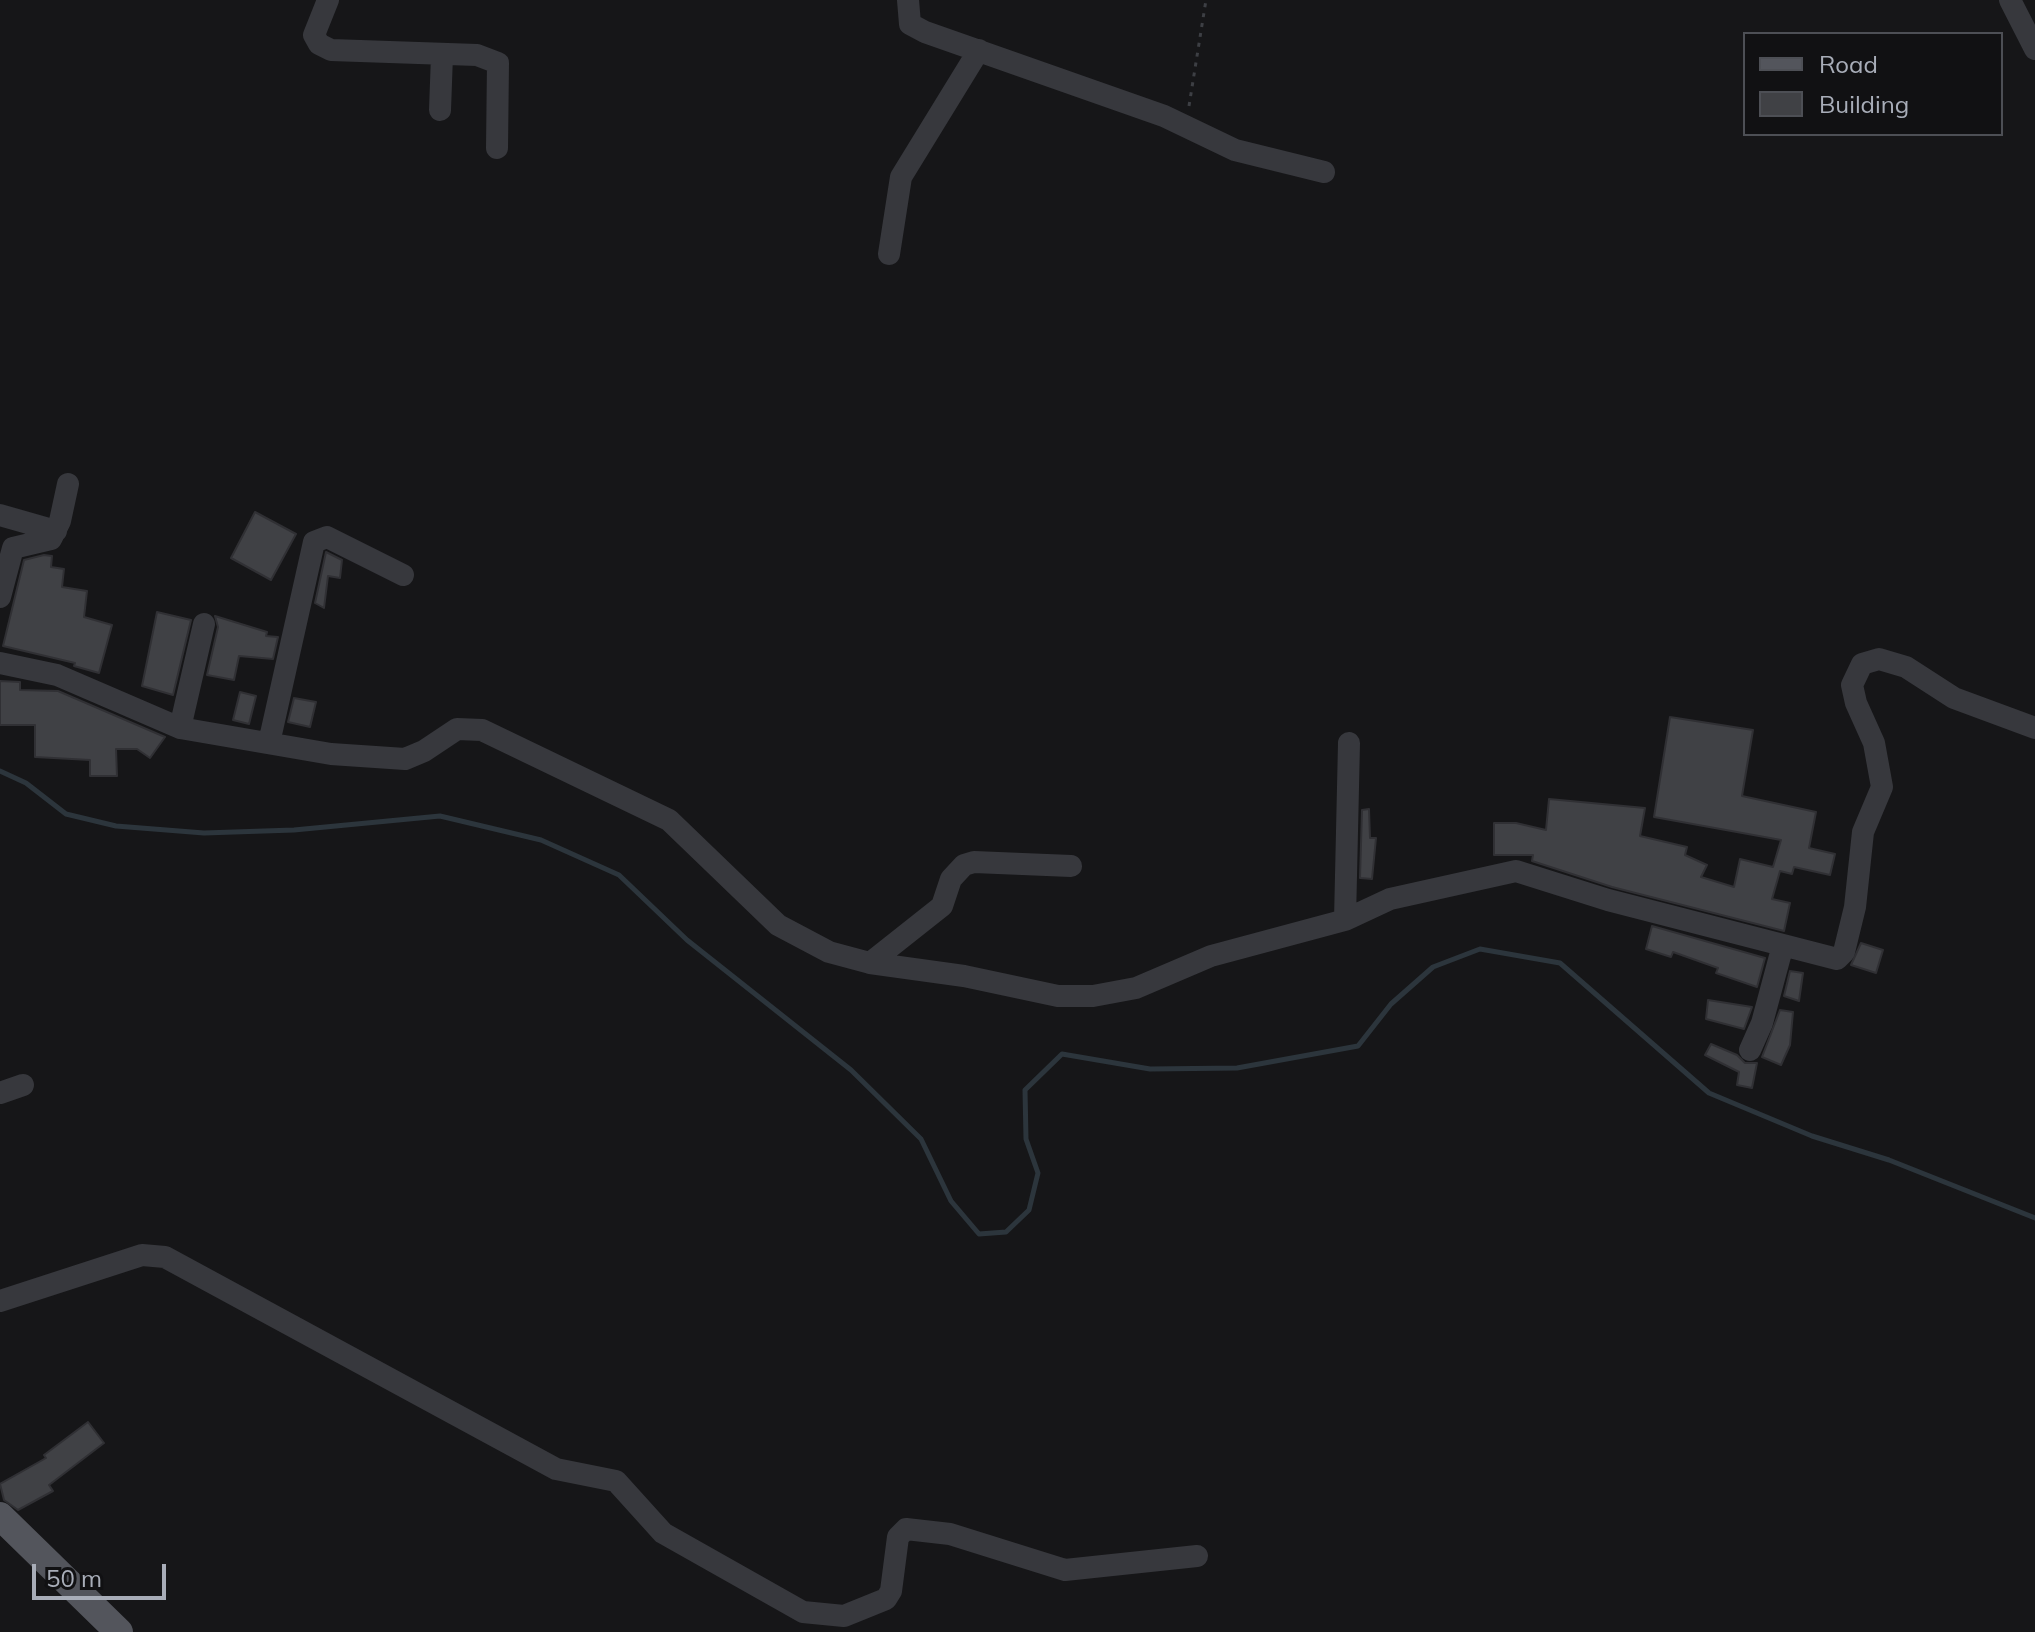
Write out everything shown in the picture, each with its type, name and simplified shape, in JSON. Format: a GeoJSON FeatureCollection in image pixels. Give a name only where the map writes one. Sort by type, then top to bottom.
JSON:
{"type":"FeatureCollection","features":[{"type":"Feature","properties":{"kind":"main road"},"geometry":{"type":"LineString","coordinates":[[0,1516],[119,1632]]}},
{"type":"Feature","properties":{"kind":"street"},"geometry":{"type":"LineString","coordinates":[[328,0],[314,35],[319,44],[331,50],[477,55],[498,63],[497,148]]}},
{"type":"Feature","properties":{"kind":"street"},"geometry":{"type":"LineString","coordinates":[[908,0],[910,24],[1185,125],[1235,150],[1324,172]]}},
{"type":"Feature","properties":{"kind":"street"},"geometry":{"type":"LineString","coordinates":[[2010,0],[2029,17],[2035,49]]}},
{"type":"Feature","properties":{"kind":"street"},"geometry":{"type":"LineString","coordinates":[[889,254],[901,177],[979,50]]}},
{"type":"Feature","properties":{"kind":"street"},"geometry":{"type":"LineString","coordinates":[[440,110],[442,55]]}},
{"type":"Feature","properties":{"kind":"street"},"geometry":{"type":"LineString","coordinates":[[0,597],[13,548],[51,539],[56,531],[68,484]]}},
{"type":"Feature","properties":{"kind":"street"},"geometry":{"type":"LineString","coordinates":[[0,515],[56,531]]}},
{"type":"Feature","properties":{"kind":"street"},"geometry":{"type":"LineString","coordinates":[[269,743],[314,542],[327,537],[403,575]]}},
{"type":"Feature","properties":{"kind":"street"},"geometry":{"type":"LineString","coordinates":[[180,728],[204,624]]}},
{"type":"Feature","properties":{"kind":"street"},"geometry":{"type":"LineString","coordinates":[[0,663],[57,675],[180,728],[366,758],[405,759],[424,751],[457,729],[482,730],[662,816],[778,925],[829,952],[870,963],[964,976],[1058,996],[1093,996],[1136,988],[1211,956],[1345,920],[1390,899],[1516,871],[1608,900],[1831,960],[1841,957],[1844,952],[1855,907],[1863,832],[1882,787],[1874,743],[1856,703],[1852,685],[1862,664],[1879,659],[1906,667],[1954,698],[2035,728]]}},
{"type":"Feature","properties":{"kind":"street"},"geometry":{"type":"LineString","coordinates":[[1345,920],[1349,743]]}},
{"type":"Feature","properties":{"kind":"street"},"geometry":{"type":"LineString","coordinates":[[870,963],[942,906],[951,879],[964,865],[974,862],[1071,866]]}},
{"type":"Feature","properties":{"kind":"street"},"geometry":{"type":"LineString","coordinates":[[1750,1050],[1762,1023],[1783,945]]}},
{"type":"Feature","properties":{"kind":"street"},"geometry":{"type":"LineString","coordinates":[[0,1093],[23,1085]]}},
{"type":"Feature","properties":{"kind":"street"},"geometry":{"type":"LineString","coordinates":[[0,1301],[142,1255],[165,1257],[556,1469],[616,1481],[663,1533],[803,1612],[844,1616],[886,1599],[891,1591],[898,1537],[906,1529],[950,1534],[1065,1570],[1197,1556]]}},
{"type":"Feature","properties":{"kind":"path"},"geometry":{"type":"LineString","coordinates":[[1185,125],[1206,0]]}},
{"type":"Feature","properties":{"kind":"building"},"geometry":{"type":"Polygon","coordinates":[[[255,512],[296,534],[271,580],[231,558],[255,512]]]}},
{"type":"Feature","properties":{"kind":"building"},"geometry":{"type":"Polygon","coordinates":[[[326,552],[342,560],[340,578],[328,576],[324,608],[315,603],[326,552]]]}},
{"type":"Feature","properties":{"kind":"building"},"geometry":{"type":"Polygon","coordinates":[[[52,556],[51,567],[64,569],[62,587],[87,591],[84,617],[112,625],[99,673],[74,666],[75,663],[3,646],[24,560],[52,556]]]}},
{"type":"Feature","properties":{"kind":"building"},"geometry":{"type":"Polygon","coordinates":[[[157,612],[191,620],[173,695],[142,686],[157,612]]]}},
{"type":"Feature","properties":{"kind":"building"},"geometry":{"type":"Polygon","coordinates":[[[215,616],[267,632],[266,636],[278,637],[273,659],[239,656],[234,680],[207,675],[218,627],[215,616]]]}},
{"type":"Feature","properties":{"kind":"building"},"geometry":{"type":"Polygon","coordinates":[[[0,681],[20,682],[20,690],[58,691],[165,737],[150,758],[137,749],[116,749],[117,776],[90,776],[90,760],[35,757],[35,725],[0,725],[0,681]]]}},
{"type":"Feature","properties":{"kind":"building"},"geometry":{"type":"Polygon","coordinates":[[[240,692],[256,696],[249,724],[233,720],[240,692]]]}},
{"type":"Feature","properties":{"kind":"building"},"geometry":{"type":"Polygon","coordinates":[[[294,698],[316,702],[310,727],[288,722],[294,698]]]}},
{"type":"Feature","properties":{"kind":"building"},"geometry":{"type":"Polygon","coordinates":[[[1670,717],[1753,730],[1742,796],[1816,812],[1809,848],[1835,854],[1830,875],[1794,867],[1792,874],[1780,871],[1772,899],[1790,903],[1784,931],[1612,887],[1532,861],[1533,855],[1494,855],[1494,823],[1516,823],[1546,830],[1549,799],[1645,808],[1640,836],[1687,847],[1685,855],[1707,865],[1701,877],[1734,887],[1740,859],[1773,867],[1781,840],[1654,817],[1670,717]]]}},
{"type":"Feature","properties":{"kind":"building"},"geometry":{"type":"Polygon","coordinates":[[[1369,809],[1370,838],[1376,838],[1372,879],[1360,878],[1362,810],[1369,809]]]}},
{"type":"Feature","properties":{"kind":"building"},"geometry":{"type":"Polygon","coordinates":[[[1652,926],[1765,958],[1757,987],[1716,973],[1718,968],[1673,952],[1671,957],[1646,949],[1652,926]]]}},
{"type":"Feature","properties":{"kind":"building"},"geometry":{"type":"Polygon","coordinates":[[[1861,943],[1883,950],[1876,973],[1851,965],[1861,943]]]}},
{"type":"Feature","properties":{"kind":"building"},"geometry":{"type":"Polygon","coordinates":[[[1790,971],[1803,973],[1799,1001],[1784,996],[1790,971]]]}},
{"type":"Feature","properties":{"kind":"building"},"geometry":{"type":"Polygon","coordinates":[[[1708,1000],[1752,1007],[1744,1029],[1706,1019],[1708,1000]]]}},
{"type":"Feature","properties":{"kind":"building"},"geometry":{"type":"Polygon","coordinates":[[[1780,1010],[1793,1012],[1790,1045],[1781,1065],[1762,1057],[1780,1010]]]}},
{"type":"Feature","properties":{"kind":"building"},"geometry":{"type":"Polygon","coordinates":[[[1711,1044],[1737,1055],[1745,1063],[1757,1063],[1752,1088],[1737,1085],[1739,1072],[1705,1055],[1711,1044]]]}},
{"type":"Feature","properties":{"kind":"building"},"geometry":{"type":"Polygon","coordinates":[[[88,1422],[104,1443],[49,1485],[53,1491],[18,1510],[4,1500],[0,1484],[46,1458],[44,1455],[88,1422]]]}},
{"type":"Feature","properties":{"kind":"waterway"},"geometry":{"type":"LineString","coordinates":[[0,771],[26,783],[66,814],[116,826],[204,833],[294,830],[440,816],[541,840],[619,875],[687,940],[851,1070],[921,1139],[951,1201],[979,1234],[1006,1232],[1029,1210],[1038,1173],[1026,1139],[1025,1090],[1062,1054],[1150,1069],[1237,1068],[1358,1046],[1391,1004],[1433,967],[1480,949],[1560,963],[1709,1093],[1812,1136],[1889,1160],[2035,1218]]}}]}
